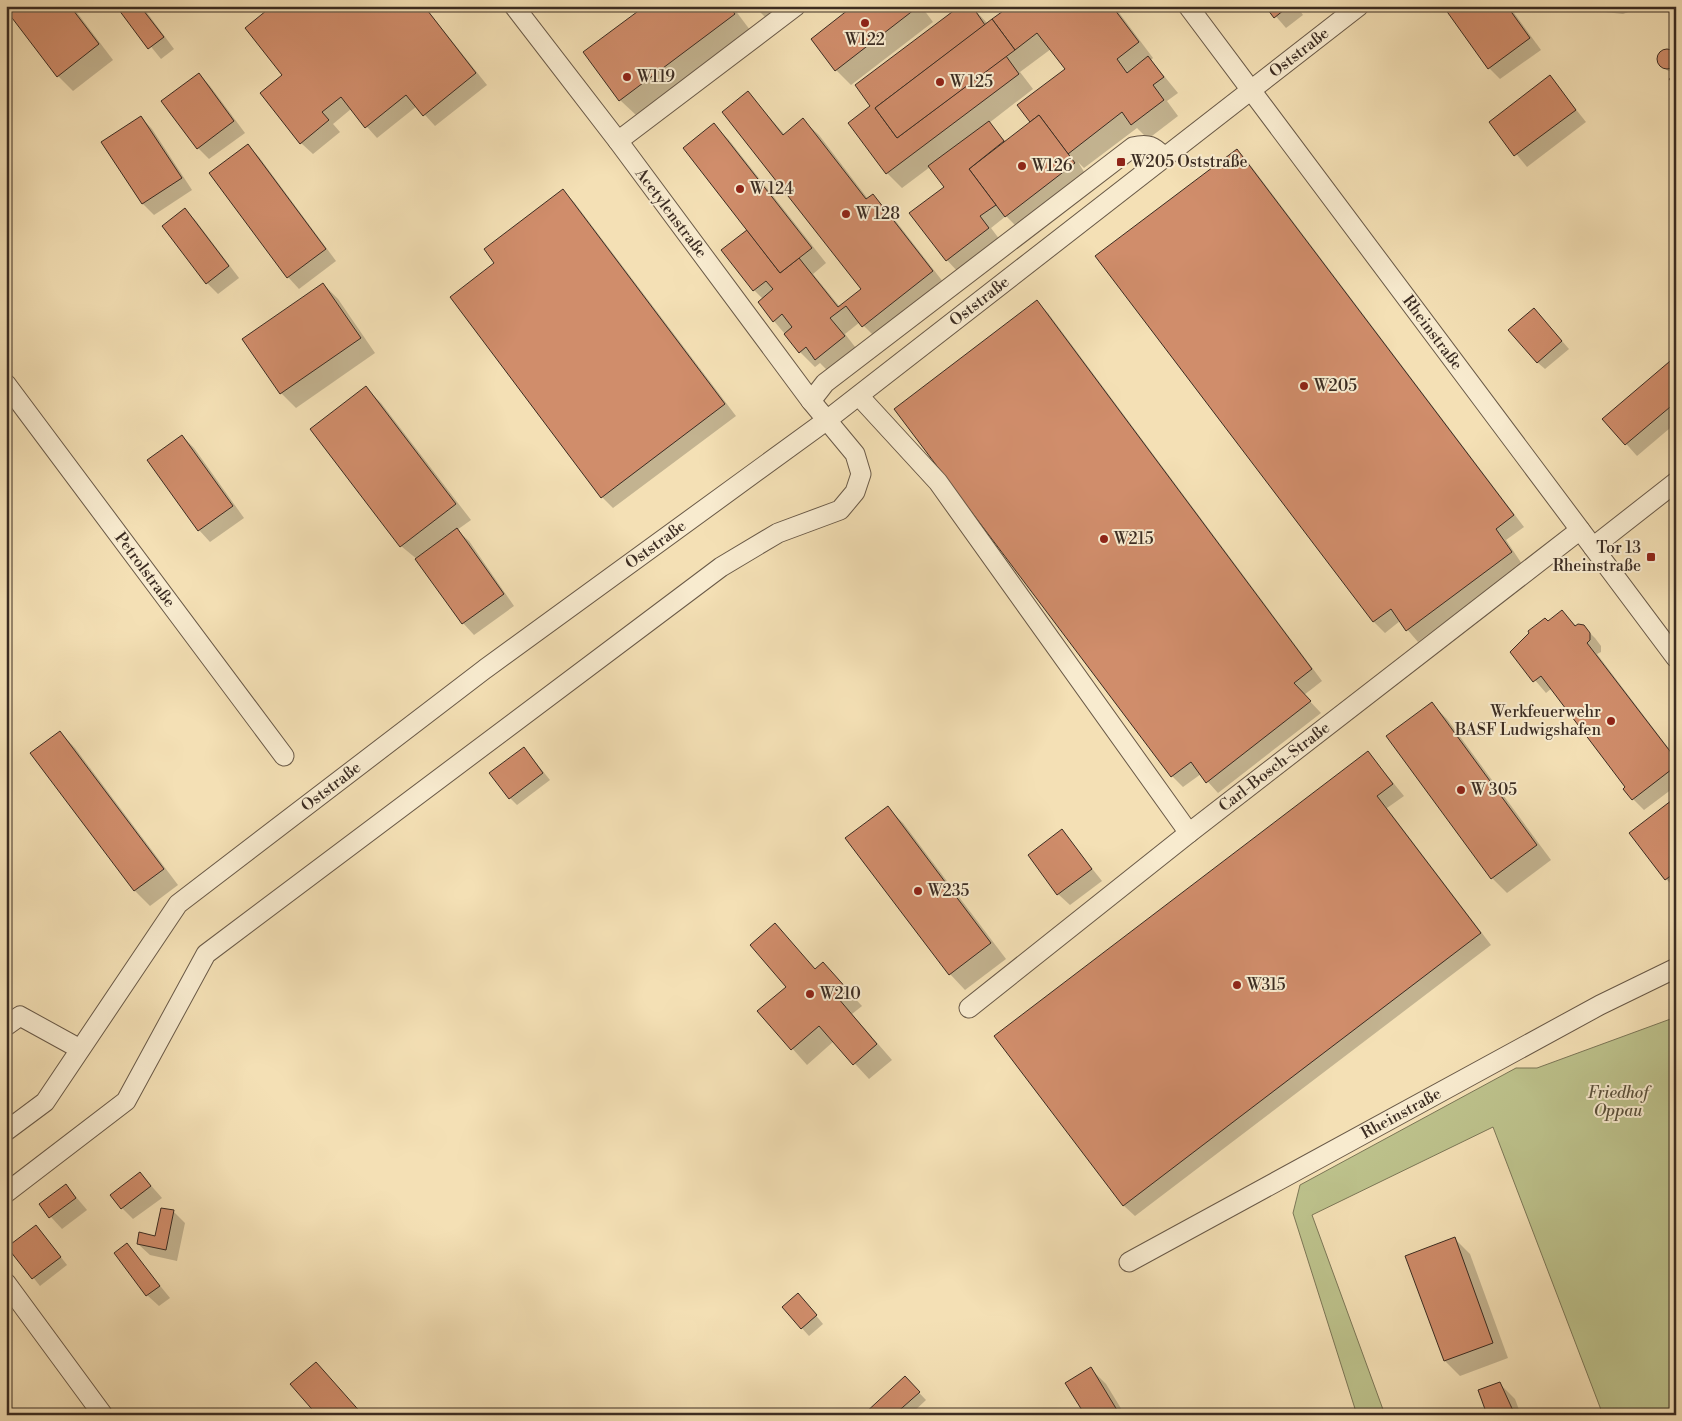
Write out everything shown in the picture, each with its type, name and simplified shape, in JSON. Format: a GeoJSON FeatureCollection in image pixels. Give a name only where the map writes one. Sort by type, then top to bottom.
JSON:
{"type":"FeatureCollection","features":[{"type":"Feature","properties":{"kind":"street","name":"Acetylenstraße"},"geometry":{"type":"LineString","coordinates":[[6,1193],[126,1101],[206,954],[721,567],[778,533],[840,510],[855,492],[861,474],[854,454],[811,401],[618,141],[514,6]]}},
{"type":"Feature","properties":{"kind":"street"},"geometry":{"type":"LineString","coordinates":[[618,141],[796,6]]}},
{"type":"Feature","properties":{"kind":"street","name":"Rheinstraße"},"geometry":{"type":"LineString","coordinates":[[1188,6],[1676,658]]}},
{"type":"Feature","properties":{"kind":"street","name":"Oststraße"},"geometry":{"type":"LineString","coordinates":[[6,1131],[45,1102],[178,904],[485,669],[859,396],[1360,6]]}},
{"type":"Feature","properties":{"kind":"street"},"geometry":{"type":"LineString","coordinates":[[811,401],[825,383],[1134,147],[1145,144],[1155,147],[1164,157]]}},
{"type":"Feature","properties":{"kind":"street","name":"Petrolstraße"},"geometry":{"type":"LineString","coordinates":[[6,384],[284,756]]}},
{"type":"Feature","properties":{"kind":"street"},"geometry":{"type":"LineString","coordinates":[[859,396],[938,482],[1189,833]]}},
{"type":"Feature","properties":{"kind":"street"},"geometry":{"type":"LineString","coordinates":[[1593,547],[1676,482]]}},
{"type":"Feature","properties":{"kind":"street","name":"Carl-Bosch-Straße"},"geometry":{"type":"LineString","coordinates":[[969,1008],[1189,833],[1580,530]]}},
{"type":"Feature","properties":{"kind":"street","name":"Rheinstraße"},"geometry":{"type":"LineString","coordinates":[[1129,1262],[1600,1005],[1676,968]]}},
{"type":"Feature","properties":{"kind":"street"},"geometry":{"type":"LineString","coordinates":[[6,1026],[20,1016],[80,1049]]}},
{"type":"Feature","properties":{"kind":"street"},"geometry":{"type":"LineString","coordinates":[[6,1283],[103,1415]]}},
{"type":"Feature","properties":{"kind":"green space","name":"Friedhof Oppau"},"geometry":{"type":"Polygon","coordinates":[[[1676,1017],[1676,1415],[1603,1415],[1493,1127],[1312,1215],[1385,1415],[1357,1415],[1293,1213],[1300,1185],[1516,1068],[1537,1068],[1676,1017]]]}},
{"type":"Feature","properties":{"kind":"building"},"geometry":{"type":"Polygon","coordinates":[[[6,6],[70,6],[99,44],[57,77],[6,10],[6,6]]]}},
{"type":"Feature","properties":{"kind":"building"},"geometry":{"type":"Polygon","coordinates":[[[116,6],[140,6],[164,37],[148,49],[116,6]]]}},
{"type":"Feature","properties":{"kind":"building"},"geometry":{"type":"Polygon","coordinates":[[[272,6],[424,6],[476,73],[423,116],[406,95],[365,128],[341,97],[322,112],[329,120],[300,144],[260,93],[282,75],[245,28],[272,6]]]}},
{"type":"Feature","properties":{"kind":"building","name":"W119"},"geometry":{"type":"Polygon","coordinates":[[[645,6],[729,6],[735,14],[619,101],[583,52],[645,6]]]}},
{"type":"Feature","properties":{"kind":"building","name":"W122"},"geometry":{"type":"Polygon","coordinates":[[[853,6],[919,6],[835,71],[811,39],[853,6]]]}},
{"type":"Feature","properties":{"kind":"building"},"geometry":{"type":"Polygon","coordinates":[[[960,6],[972,6],[985,25],[875,108],[897,138],[1006,56],[1019,74],[886,174],[848,123],[870,106],[855,85],[960,6]]]}},
{"type":"Feature","properties":{"kind":"building"},"geometry":{"type":"Polygon","coordinates":[[[1010,6],[1112,6],[1139,42],[1117,59],[1127,73],[1148,56],[1164,77],[1153,85],[1164,100],[1131,125],[1122,112],[1068,154],[1039,115],[1030,122],[1017,105],[1065,69],[1037,33],[1015,50],[992,19],[1010,6]]]}},
{"type":"Feature","properties":{"kind":"building"},"geometry":{"type":"Polygon","coordinates":[[[1265,6],[1289,6],[1274,18],[1265,6]]]}},
{"type":"Feature","properties":{"kind":"building"},"geometry":{"type":"Polygon","coordinates":[[[1443,6],[1507,6],[1530,38],[1488,69],[1443,6]]]}},
{"type":"Feature","properties":{"kind":"building","name":"W 125"},"geometry":{"type":"Polygon","coordinates":[[[992,19],[1015,50],[897,138],[875,108],[992,19]]]}},
{"type":"Feature","properties":{"kind":"building"},"geometry":{"type":"Polygon","coordinates":[[[1667,49],[1674,52],[1677,59],[1674,66],[1667,69],[1660,66],[1657,59],[1660,52],[1667,49]]]}},
{"type":"Feature","properties":{"kind":"building"},"geometry":{"type":"Polygon","coordinates":[[[199,73],[234,121],[197,149],[161,101],[199,73]]]}},
{"type":"Feature","properties":{"kind":"building"},"geometry":{"type":"Polygon","coordinates":[[[1676,74],[1676,87],[1669,79],[1676,74]]]}},
{"type":"Feature","properties":{"kind":"building"},"geometry":{"type":"Polygon","coordinates":[[[1550,75],[1576,110],[1514,156],[1489,122],[1550,75]]]}},
{"type":"Feature","properties":{"kind":"building","name":"W 128"},"geometry":{"type":"Polygon","coordinates":[[[748,91],[783,135],[803,118],[866,199],[873,194],[933,271],[862,327],[846,306],[830,318],[845,336],[815,360],[806,347],[799,353],[784,334],[792,327],[782,314],[773,322],[758,302],[773,289],[766,281],[753,291],[721,250],[747,230],[780,273],[799,258],[838,307],[861,289],[722,112],[748,91]]]}},
{"type":"Feature","properties":{"kind":"building","name":"W126"},"geometry":{"type":"Polygon","coordinates":[[[1039,115],[1075,163],[1005,217],[969,169],[1039,115]]]}},
{"type":"Feature","properties":{"kind":"building"},"geometry":{"type":"Polygon","coordinates":[[[141,116],[182,178],[142,204],[101,142],[141,116]]]}},
{"type":"Feature","properties":{"kind":"building"},"geometry":{"type":"Polygon","coordinates":[[[989,121],[1004,141],[969,169],[996,205],[980,216],[989,228],[946,261],[909,213],[944,187],[928,166],[989,121]]]}},
{"type":"Feature","properties":{"kind":"building","name":"W 124"},"geometry":{"type":"Polygon","coordinates":[[[714,123],[812,248],[780,273],[683,148],[714,123]]]}},
{"type":"Feature","properties":{"kind":"building"},"geometry":{"type":"Polygon","coordinates":[[[248,144],[326,249],[287,278],[209,173],[248,144]]]}},
{"type":"Feature","properties":{"kind":"building","name":"W205"},"geometry":{"type":"Polygon","coordinates":[[[1237,149],[1514,515],[1496,529],[1512,552],[1406,631],[1391,609],[1373,622],[1095,256],[1237,149]]]}},
{"type":"Feature","properties":{"kind":"building"},"geometry":{"type":"Polygon","coordinates":[[[563,189],[725,404],[601,498],[450,297],[494,263],[484,249],[563,189]]]}},
{"type":"Feature","properties":{"kind":"building"},"geometry":{"type":"Polygon","coordinates":[[[185,208],[229,266],[206,284],[162,226],[185,208]]]}},
{"type":"Feature","properties":{"kind":"building"},"geometry":{"type":"Polygon","coordinates":[[[323,283],[361,338],[280,394],[242,339],[323,283]]]}},
{"type":"Feature","properties":{"kind":"building","name":"W215"},"geometry":{"type":"Polygon","coordinates":[[[1037,300],[1312,669],[1294,683],[1311,701],[1206,783],[1191,762],[1171,777],[894,409],[1037,300]]]}},
{"type":"Feature","properties":{"kind":"building"},"geometry":{"type":"Polygon","coordinates":[[[1534,308],[1562,341],[1537,363],[1508,330],[1534,308]]]}},
{"type":"Feature","properties":{"kind":"building"},"geometry":{"type":"Polygon","coordinates":[[[1676,356],[1676,402],[1625,445],[1602,419],[1676,356]]]}},
{"type":"Feature","properties":{"kind":"building"},"geometry":{"type":"Polygon","coordinates":[[[366,386],[456,504],[400,547],[310,429],[366,386]]]}},
{"type":"Feature","properties":{"kind":"building"},"geometry":{"type":"Polygon","coordinates":[[[182,435],[233,506],[198,531],[147,460],[182,435]]]}},
{"type":"Feature","properties":{"kind":"building"},"geometry":{"type":"Polygon","coordinates":[[[457,528],[504,594],[462,624],[415,559],[457,528]]]}},
{"type":"Feature","properties":{"kind":"building","name":"Werkfeuerwehr BASF Ludwigshafen"},"geometry":{"type":"Polygon","coordinates":[[[1562,610],[1575,626],[1578,624],[1584,625],[1590,633],[1590,640],[1587,643],[1676,759],[1676,766],[1632,800],[1623,789],[1625,787],[1541,676],[1533,682],[1510,652],[1529,633],[1528,631],[1545,618],[1548,621],[1562,610]]]}},
{"type":"Feature","properties":{"kind":"building","name":"W 305"},"geometry":{"type":"Polygon","coordinates":[[[1432,702],[1537,845],[1491,879],[1386,736],[1432,702]]]}},
{"type":"Feature","properties":{"kind":"building"},"geometry":{"type":"Polygon","coordinates":[[[60,731],[164,869],[134,891],[30,753],[60,731]]]}},
{"type":"Feature","properties":{"kind":"building"},"geometry":{"type":"Polygon","coordinates":[[[524,747],[543,773],[509,799],[489,773],[524,747]]]}},
{"type":"Feature","properties":{"kind":"building","name":"W315"},"geometry":{"type":"Polygon","coordinates":[[[1368,751],[1393,784],[1377,796],[1481,933],[1123,1206],[994,1036],[1368,751]]]}},
{"type":"Feature","properties":{"kind":"building"},"geometry":{"type":"Polygon","coordinates":[[[1676,797],[1676,872],[1665,880],[1629,833],[1676,797]]]}},
{"type":"Feature","properties":{"kind":"building","name":"W235"},"geometry":{"type":"Polygon","coordinates":[[[888,806],[991,943],[949,975],[845,838],[888,806]]]}},
{"type":"Feature","properties":{"kind":"building"},"geometry":{"type":"Polygon","coordinates":[[[1062,829],[1092,869],[1057,895],[1028,855],[1062,829]]]}},
{"type":"Feature","properties":{"kind":"building","name":"W210"},"geometry":{"type":"Polygon","coordinates":[[[775,923],[815,969],[823,962],[848,990],[838,998],[877,1044],[853,1065],[819,1026],[791,1050],[757,1011],[786,987],[750,945],[775,923]]]}},
{"type":"Feature","properties":{"kind":"building"},"geometry":{"type":"Polygon","coordinates":[[[140,1172],[151,1186],[121,1209],[110,1195],[140,1172]]]}},
{"type":"Feature","properties":{"kind":"building"},"geometry":{"type":"Polygon","coordinates":[[[66,1184],[76,1198],[49,1218],[39,1204],[66,1184]]]}},
{"type":"Feature","properties":{"kind":"building"},"geometry":{"type":"Polygon","coordinates":[[[161,1208],[174,1210],[166,1250],[137,1244],[139,1232],[155,1236],[161,1208]]]}},
{"type":"Feature","properties":{"kind":"building"},"geometry":{"type":"Polygon","coordinates":[[[36,1225],[61,1257],[32,1279],[7,1247],[36,1225]]]}},
{"type":"Feature","properties":{"kind":"building"},"geometry":{"type":"Polygon","coordinates":[[[1455,1237],[1493,1343],[1444,1361],[1405,1256],[1455,1237]]]}},
{"type":"Feature","properties":{"kind":"building"},"geometry":{"type":"Polygon","coordinates":[[[127,1243],[160,1286],[146,1296],[114,1253],[127,1243]]]}},
{"type":"Feature","properties":{"kind":"building"},"geometry":{"type":"Polygon","coordinates":[[[798,1293],[817,1315],[801,1329],[782,1307],[798,1293]]]}},
{"type":"Feature","properties":{"kind":"building"},"geometry":{"type":"Polygon","coordinates":[[[316,1362],[363,1415],[317,1415],[290,1384],[316,1362]]]}},
{"type":"Feature","properties":{"kind":"building"},"geometry":{"type":"Polygon","coordinates":[[[1091,1367],[1120,1415],[1085,1415],[1065,1383],[1091,1367]]]}},
{"type":"Feature","properties":{"kind":"building"},"geometry":{"type":"Polygon","coordinates":[[[905,1376],[920,1392],[894,1415],[863,1415],[905,1376]]]}},
{"type":"Feature","properties":{"kind":"building"},"geometry":{"type":"Polygon","coordinates":[[[1500,1382],[1515,1415],[1479,1415],[1486,1412],[1478,1390],[1500,1382]]]}},
{"type":"Feature","properties":{"kind":"place","name":"W122"},"geometry":{"type":"Point","coordinates":[865,23]}},
{"type":"Feature","properties":{"kind":"place","name":"W119"},"geometry":{"type":"Point","coordinates":[627,77]}},
{"type":"Feature","properties":{"kind":"place","name":"W 125"},"geometry":{"type":"Point","coordinates":[940,82]}},
{"type":"Feature","properties":{"kind":"place","name":"W205 Oststraße"},"geometry":{"type":"Point","coordinates":[1121,162]}},
{"type":"Feature","properties":{"kind":"place","name":"W126"},"geometry":{"type":"Point","coordinates":[1022,166]}},
{"type":"Feature","properties":{"kind":"place","name":"W 124"},"geometry":{"type":"Point","coordinates":[740,189]}},
{"type":"Feature","properties":{"kind":"place","name":"W 128"},"geometry":{"type":"Point","coordinates":[846,214]}},
{"type":"Feature","properties":{"kind":"place","name":"W205"},"geometry":{"type":"Point","coordinates":[1304,386]}},
{"type":"Feature","properties":{"kind":"place","name":"W215"},"geometry":{"type":"Point","coordinates":[1104,539]}},
{"type":"Feature","properties":{"kind":"place","name":"Tor 13 Rheinstraße"},"geometry":{"type":"Point","coordinates":[1651,557]}},
{"type":"Feature","properties":{"kind":"place","name":"Werkfeuerwehr BASF Ludwigshafen"},"geometry":{"type":"Point","coordinates":[1611,721]}},
{"type":"Feature","properties":{"kind":"place","name":"W 305"},"geometry":{"type":"Point","coordinates":[1461,790]}},
{"type":"Feature","properties":{"kind":"place","name":"W235"},"geometry":{"type":"Point","coordinates":[918,891]}},
{"type":"Feature","properties":{"kind":"place","name":"W315"},"geometry":{"type":"Point","coordinates":[1237,985]}},
{"type":"Feature","properties":{"kind":"place","name":"W210"},"geometry":{"type":"Point","coordinates":[810,994]}}]}
